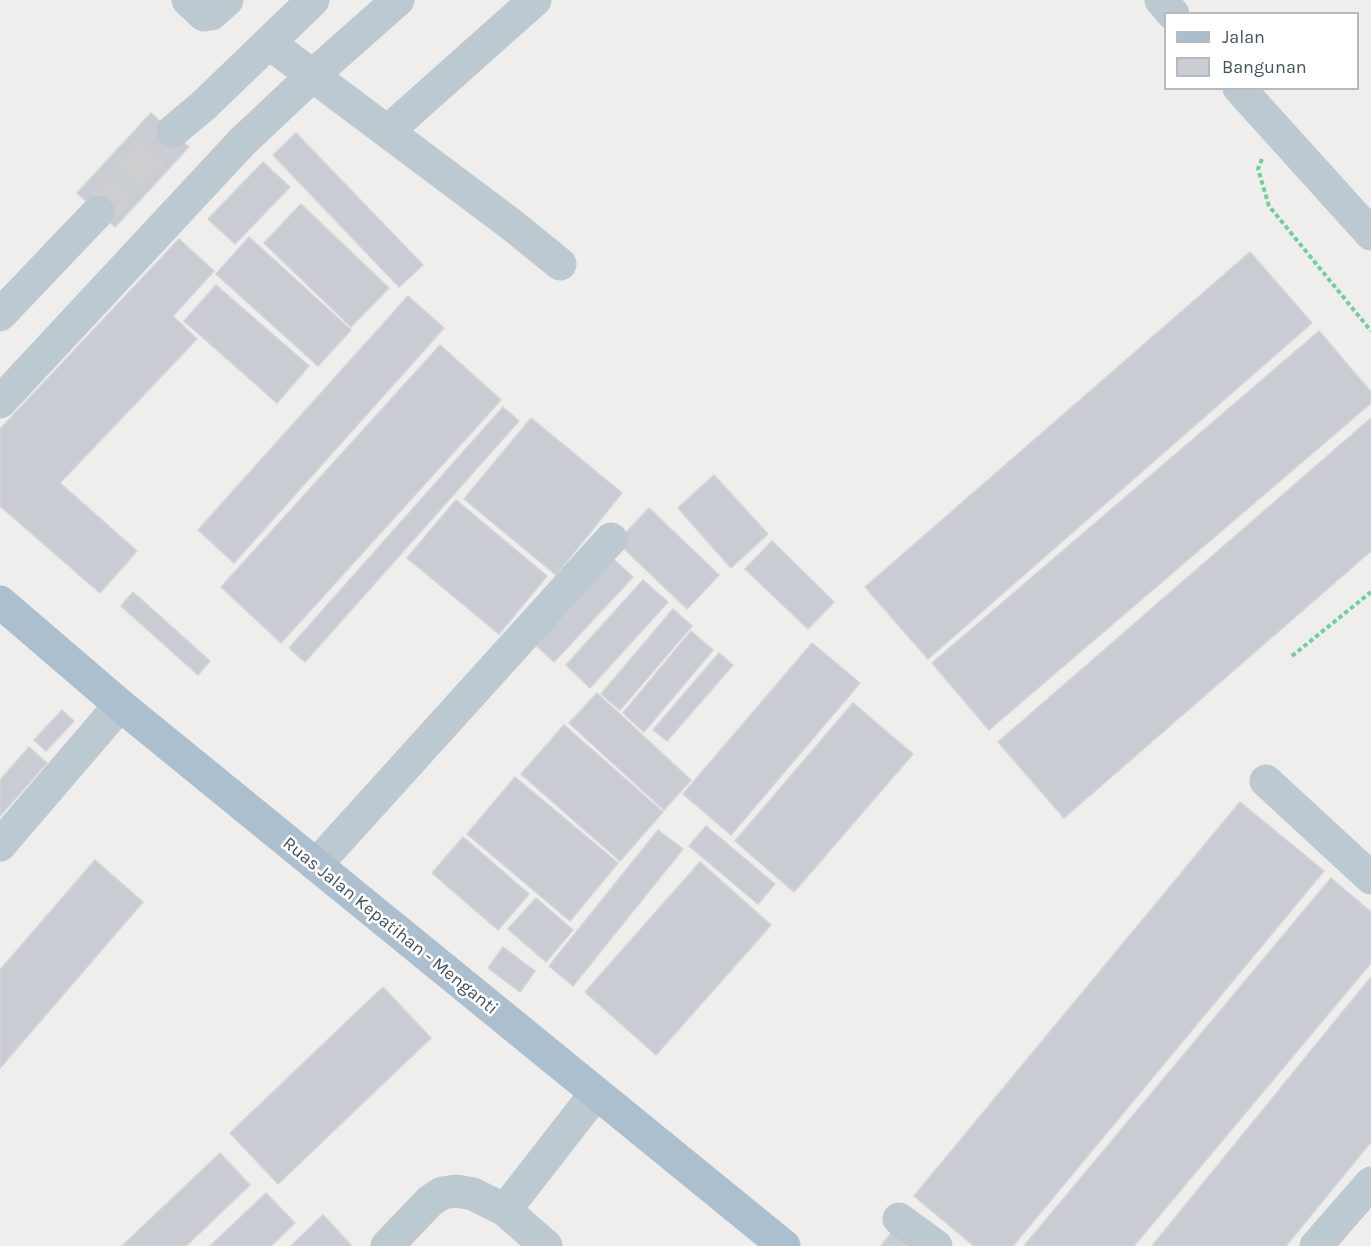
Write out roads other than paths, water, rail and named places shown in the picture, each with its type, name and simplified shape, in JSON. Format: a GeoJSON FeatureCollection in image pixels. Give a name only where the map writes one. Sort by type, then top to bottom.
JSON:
{"type":"FeatureCollection","features":[{"type":"Feature","properties":{"kind":"main road","name":"Ruas Jalan Kepatihan - Menganti"},"geometry":{"type":"LineString","coordinates":[[0,602],[120,705],[784,1246]]}},
{"type":"Feature","properties":{"kind":"street"},"geometry":{"type":"LineString","coordinates":[[188,0],[204,15],[211,14],[227,0]]}},
{"type":"Feature","properties":{"kind":"street"},"geometry":{"type":"LineString","coordinates":[[173,131],[313,0]]}},
{"type":"Feature","properties":{"kind":"street"},"geometry":{"type":"LineString","coordinates":[[0,402],[242,142],[398,0]]}},
{"type":"Feature","properties":{"kind":"street"},"geometry":{"type":"LineString","coordinates":[[388,131],[535,0]]}},
{"type":"Feature","properties":{"kind":"street"},"geometry":{"type":"LineString","coordinates":[[1161,0],[1171,12]]}},
{"type":"Feature","properties":{"kind":"street"},"geometry":{"type":"LineString","coordinates":[[269,42],[513,225],[560,264]]}},
{"type":"Feature","properties":{"kind":"street"},"geometry":{"type":"LineString","coordinates":[[1241,90],[1371,234]]}},
{"type":"Feature","properties":{"kind":"street"},"geometry":{"type":"LineString","coordinates":[[0,315],[98,212]]}},
{"type":"Feature","properties":{"kind":"street"},"geometry":{"type":"LineString","coordinates":[[316,865],[611,539]]}},
{"type":"Feature","properties":{"kind":"street"},"geometry":{"type":"LineString","coordinates":[[0,845],[120,705]]}},
{"type":"Feature","properties":{"kind":"street"},"geometry":{"type":"LineString","coordinates":[[1266,781],[1371,878]]}},
{"type":"Feature","properties":{"kind":"street"},"geometry":{"type":"LineString","coordinates":[[505,1210],[596,1093]]}},
{"type":"Feature","properties":{"kind":"street"},"geometry":{"type":"LineString","coordinates":[[1316,1246],[1371,1183]]}},
{"type":"Feature","properties":{"kind":"street"},"geometry":{"type":"LineString","coordinates":[[387,1246],[430,1202],[442,1193],[456,1191],[473,1194],[505,1210],[546,1246]]}},
{"type":"Feature","properties":{"kind":"street"},"geometry":{"type":"LineString","coordinates":[[899,1219],[936,1246]]}},
{"type":"Feature","properties":{"kind":"tunnel"},"geometry":{"type":"LineString","coordinates":[[98,212],[173,131]]}}]}
